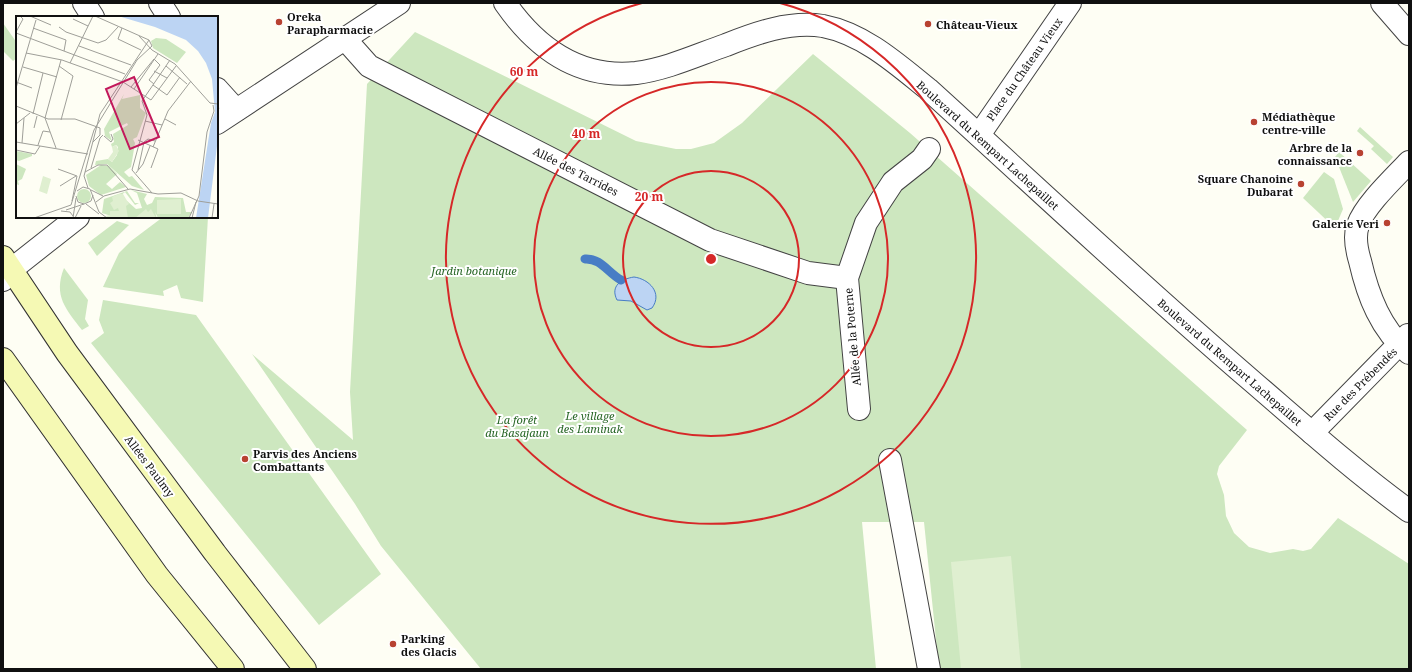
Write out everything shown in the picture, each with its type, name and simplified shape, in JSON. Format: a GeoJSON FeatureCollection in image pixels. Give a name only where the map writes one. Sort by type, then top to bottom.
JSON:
{"type":"FeatureCollection","features":[{"type":"Feature","properties":{"kind":"main road","name":"Allées Paulmy"},"geometry":{"type":"LineString","coordinates":[[6,268],[215,553],[306,669]]}},
{"type":"Feature","properties":{"kind":"main road"},"geometry":{"type":"LineString","coordinates":[[3,359],[157,575],[233,669]]}},
{"type":"Feature","properties":{"kind":"street"},"geometry":{"type":"LineString","coordinates":[[84,3],[91,16]]}},
{"type":"Feature","properties":{"kind":"street"},"geometry":{"type":"LineString","coordinates":[[160,3],[168,16]]}},
{"type":"Feature","properties":{"kind":"street"},"geometry":{"type":"LineString","coordinates":[[218,122],[399,3]]}},
{"type":"Feature","properties":{"kind":"street","name":"Boulevard du Rempart Lachepaillet"},"geometry":{"type":"LineString","coordinates":[[505,3],[516,18],[555,55],[579,66],[599,72],[617,74],[638,72],[671,64],[760,32],[801,26],[823,26],[868,43],[928,89],[1161,303],[1373,485],[1409,511]]}},
{"type":"Feature","properties":{"kind":"street","name":"Place du Château Vieux"},"geometry":{"type":"LineString","coordinates":[[979,135],[1070,3]]}},
{"type":"Feature","properties":{"kind":"street"},"geometry":{"type":"LineString","coordinates":[[1382,3],[1409,34]]}},
{"type":"Feature","properties":{"kind":"street","name":"Allée des Tarrides"},"geometry":{"type":"LineString","coordinates":[[345,39],[368,66],[710,240],[808,273],[847,278]]}},
{"type":"Feature","properties":{"kind":"street"},"geometry":{"type":"LineString","coordinates":[[218,90],[236,110]]}},
{"type":"Feature","properties":{"kind":"street","name":"Allée de la Poterne"},"geometry":{"type":"LineString","coordinates":[[859,409],[847,278],[866,223],[894,182],[922,159],[929,149]]}},
{"type":"Feature","properties":{"kind":"street"},"geometry":{"type":"LineString","coordinates":[[1406,344],[1382,322],[1371,301],[1358,254],[1357,227],[1362,215],[1409,162]]}},
{"type":"Feature","properties":{"kind":"street"},"geometry":{"type":"LineString","coordinates":[[6,268],[77,218]]}},
{"type":"Feature","properties":{"kind":"street","name":"Rue des Prébendés"},"geometry":{"type":"LineString","coordinates":[[1312,433],[1406,344]]}},
{"type":"Feature","properties":{"kind":"street"},"geometry":{"type":"LineString","coordinates":[[890,460],[929,669]]}},
{"type":"Feature","properties":{"kind":"green space"},"geometry":{"type":"Polygon","coordinates":[[[3,23],[16,42],[16,59],[13,61],[3,51],[3,23]]]}},
{"type":"Feature","properties":{"kind":"green space"},"geometry":{"type":"Polygon","coordinates":[[[415,32],[636,141],[676,149],[691,149],[714,143],[742,123],[813,54],[910,133],[1247,430],[1219,466],[1217,474],[1224,495],[1226,516],[1234,533],[1249,547],[1270,553],[1293,549],[1303,551],[1311,549],[1338,518],[1409,564],[1409,669],[939,669],[924,522],[862,522],[876,669],[481,669],[381,546],[355,504],[252,354],[353,440],[350,392],[367,84],[415,32]]]}},
{"type":"Feature","properties":{"kind":"green space"},"geometry":{"type":"Polygon","coordinates":[[[1360,127],[1393,157],[1387,164],[1371,149],[1374,146],[1357,131],[1360,127]]]}},
{"type":"Feature","properties":{"kind":"green space"},"geometry":{"type":"Polygon","coordinates":[[[1339,152],[1371,181],[1353,202],[1335,157],[1339,152]]]}},
{"type":"Feature","properties":{"kind":"green space"},"geometry":{"type":"Polygon","coordinates":[[[1324,172],[1334,179],[1343,209],[1335,228],[1303,198],[1324,172]]]}},
{"type":"Feature","properties":{"kind":"green space"},"geometry":{"type":"Polygon","coordinates":[[[162,218],[208,218],[203,302],[181,298],[177,285],[163,291],[164,296],[103,287],[119,253],[131,241],[162,218]]]}},
{"type":"Feature","properties":{"kind":"green space"},"geometry":{"type":"Polygon","coordinates":[[[117,221],[129,225],[97,256],[88,243],[117,221]]]}},
{"type":"Feature","properties":{"kind":"green space"},"geometry":{"type":"Polygon","coordinates":[[[64,268],[88,300],[85,319],[89,326],[82,330],[66,309],[63,302],[60,287],[64,268]]]}},
{"type":"Feature","properties":{"kind":"green space","name":"Parvis des Anciens Combattants"},"geometry":{"type":"Polygon","coordinates":[[[103,300],[196,315],[381,574],[319,625],[91,343],[104,333],[99,320],[103,300]]]}},
{"type":"Feature","properties":{"kind":"green space"},"geometry":{"type":"Polygon","coordinates":[[[1011,556],[1021,669],[961,669],[951,562],[1011,556]]]}},
{"type":"Feature","properties":{"kind":"water"},"geometry":{"type":"Polygon","coordinates":[[[634,277],[640,278],[653,288],[656,297],[652,308],[647,310],[631,301],[617,300],[615,291],[618,284],[625,279],[634,277]]]}},
{"type":"Feature","properties":{"kind":"waterway"},"geometry":{"type":"LineString","coordinates":[[585,259],[591,259],[600,263],[621,280]]}},
{"type":"Feature","properties":{"kind":"place","name":"Oreka Parapharmacie"},"geometry":{"type":"Point","coordinates":[279,22]}},
{"type":"Feature","properties":{"kind":"place","name":"Château-Vieux"},"geometry":{"type":"Point","coordinates":[928,24]}},
{"type":"Feature","properties":{"kind":"place","name":"Médiathèque centre-ville"},"geometry":{"type":"Point","coordinates":[1254,122]}},
{"type":"Feature","properties":{"kind":"place","name":"Arbre de la connaissance"},"geometry":{"type":"Point","coordinates":[1360,153]}},
{"type":"Feature","properties":{"kind":"place","name":"Square Chanoine Dubarat"},"geometry":{"type":"Point","coordinates":[1301,184]}},
{"type":"Feature","properties":{"kind":"place","name":"Galerie Veri"},"geometry":{"type":"Point","coordinates":[1387,223]}},
{"type":"Feature","properties":{"kind":"place","name":"Parvis des Anciens Combattants"},"geometry":{"type":"Point","coordinates":[245,459]}},
{"type":"Feature","properties":{"kind":"place","name":"Parking des Glacis"},"geometry":{"type":"Point","coordinates":[393,644]}},
{"type":"Feature","properties":{"kind":"park label","name":"Jardin botanique"},"geometry":{"type":"Point","coordinates":[474,270]}},
{"type":"Feature","properties":{"kind":"park label","name":"Le village des Laminak"},"geometry":{"type":"Point","coordinates":[590,421]}},
{"type":"Feature","properties":{"kind":"park label","name":"La forêt du Basajaun"},"geometry":{"type":"Point","coordinates":[517,425]}}]}
